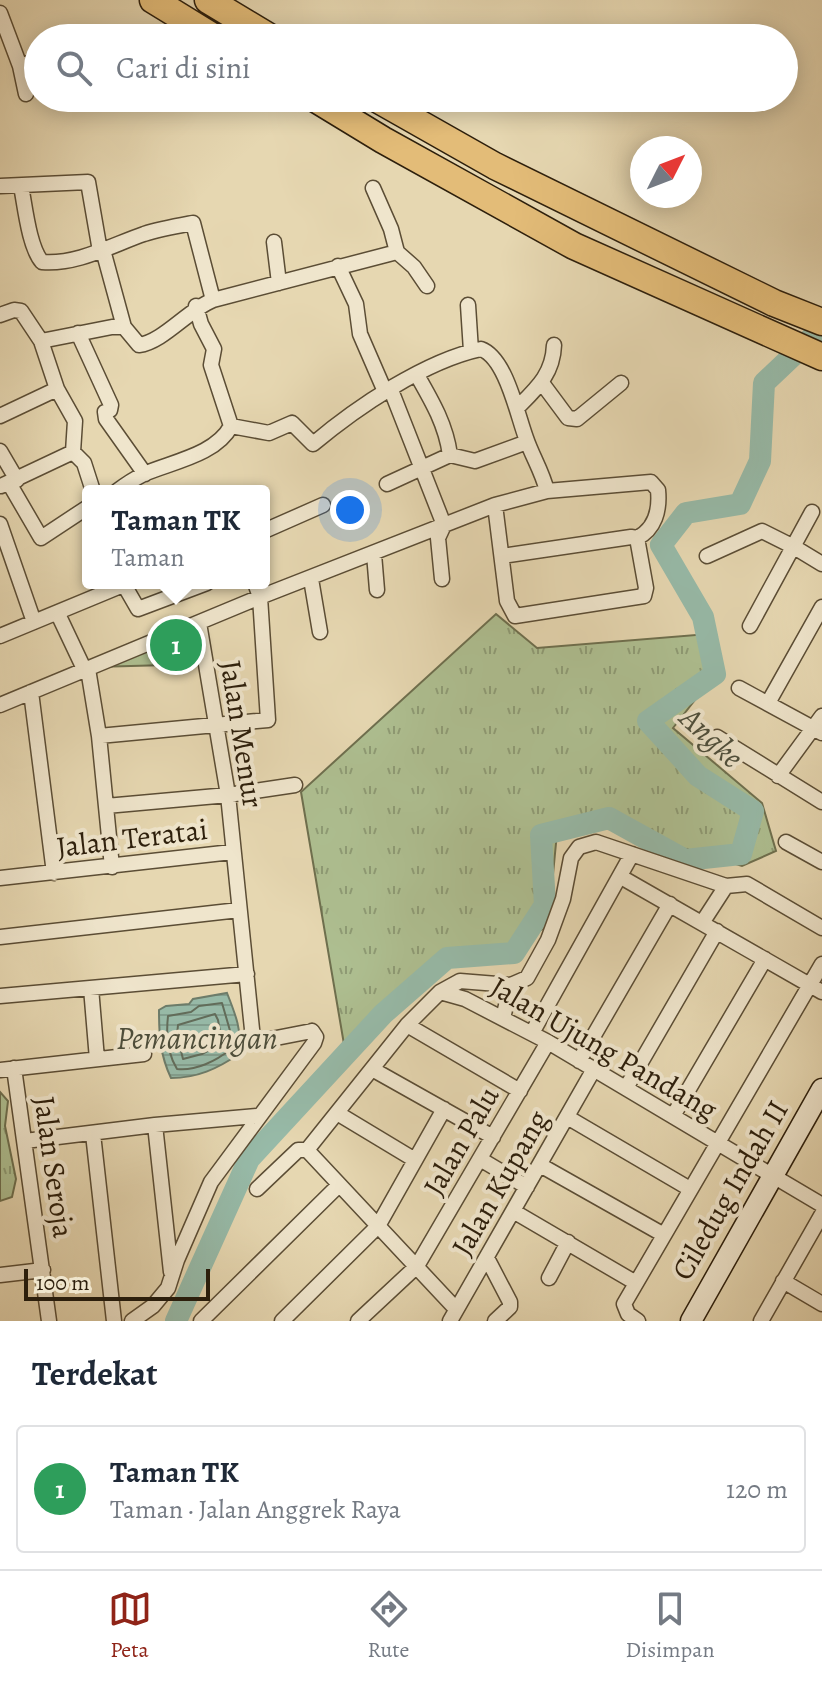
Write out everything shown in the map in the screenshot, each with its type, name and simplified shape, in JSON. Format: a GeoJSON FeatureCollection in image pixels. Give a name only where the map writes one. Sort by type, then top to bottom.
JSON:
{"type":"FeatureCollection","features":[{"type":"Feature","properties":{"kind":"highway"},"geometry":{"type":"LineString","coordinates":[[153,0],[192,24]]}},
{"type":"Feature","properties":{"kind":"highway"},"geometry":{"type":"LineString","coordinates":[[208,0],[248,24]]}},
{"type":"Feature","properties":{"kind":"highway"},"geometry":{"type":"LineString","coordinates":[[337,112],[574,246],[822,357]]}},
{"type":"Feature","properties":{"kind":"highway"},"geometry":{"type":"LineString","coordinates":[[400,112],[495,166],[774,303],[822,322]]}},
{"type":"Feature","properties":{"kind":"street"},"geometry":{"type":"LineString","coordinates":[[0,13],[3,30],[20,66],[24,85]]}},
{"type":"Feature","properties":{"kind":"street"},"geometry":{"type":"LineString","coordinates":[[20,66],[24,65]]}},
{"type":"Feature","properties":{"kind":"street"},"geometry":{"type":"LineString","coordinates":[[0,186],[88,182],[101,251],[124,327],[139,345],[196,306],[397,252]]}},
{"type":"Feature","properties":{"kind":"street"},"geometry":{"type":"LineString","coordinates":[[21,186],[39,261],[53,263],[101,251],[147,233],[193,223],[213,300]]}},
{"type":"Feature","properties":{"kind":"street"},"geometry":{"type":"LineString","coordinates":[[373,188],[391,229],[397,252],[414,267],[427,286]]}},
{"type":"Feature","properties":{"kind":"street"},"geometry":{"type":"LineString","coordinates":[[274,242],[279,283]]}},
{"type":"Feature","properties":{"kind":"street"},"geometry":{"type":"LineString","coordinates":[[338,266],[356,304],[360,334],[383,387],[391,390],[444,525],[438,538],[442,579]]}},
{"type":"Feature","properties":{"kind":"street"},"geometry":{"type":"LineString","coordinates":[[468,305],[471,351]]}},
{"type":"Feature","properties":{"kind":"street"},"geometry":{"type":"LineString","coordinates":[[196,306],[214,349],[211,365],[231,426]]}},
{"type":"Feature","properties":{"kind":"street"},"geometry":{"type":"LineString","coordinates":[[0,315],[21,311],[41,341],[57,389],[75,421],[73,452],[84,463],[91,485]]}},
{"type":"Feature","properties":{"kind":"street"},"geometry":{"type":"LineString","coordinates":[[41,341],[124,327]]}},
{"type":"Feature","properties":{"kind":"street"},"geometry":{"type":"LineString","coordinates":[[78,333],[111,405],[110,410],[105,412],[106,419],[145,474]]}},
{"type":"Feature","properties":{"kind":"street"},"geometry":{"type":"LineString","coordinates":[[517,408],[542,383],[554,360],[554,345]]}},
{"type":"Feature","properties":{"kind":"street"},"geometry":{"type":"LineString","coordinates":[[231,426],[269,433],[292,423],[313,444],[336,423],[417,375],[448,358],[481,349],[489,353],[507,382],[547,491]]}},
{"type":"Feature","properties":{"kind":"street"},"geometry":{"type":"LineString","coordinates":[[417,375],[437,409],[448,436],[450,455]]}},
{"type":"Feature","properties":{"kind":"street"},"geometry":{"type":"LineString","coordinates":[[542,383],[568,418],[577,419],[621,383]]}},
{"type":"Feature","properties":{"kind":"street"},"geometry":{"type":"LineString","coordinates":[[0,416],[57,389]]}},
{"type":"Feature","properties":{"kind":"street"},"geometry":{"type":"LineString","coordinates":[[127,485],[145,474],[201,452],[226,434],[231,426]]}},
{"type":"Feature","properties":{"kind":"street"},"geometry":{"type":"LineString","coordinates":[[387,484],[450,455],[475,461],[527,442]]}},
{"type":"Feature","properties":{"kind":"street"},"geometry":{"type":"LineString","coordinates":[[0,451],[8,483],[41,538],[82,511]]}},
{"type":"Feature","properties":{"kind":"street"},"geometry":{"type":"LineString","coordinates":[[8,483],[73,452]]}},
{"type":"Feature","properties":{"kind":"street"},"geometry":{"type":"LineString","coordinates":[[270,587],[311,579],[495,505],[547,491],[651,482],[658,490],[659,510],[647,531],[637,538],[502,556]]}},
{"type":"Feature","properties":{"kind":"street"},"geometry":{"type":"LineString","coordinates":[[270,528],[323,505]]}},
{"type":"Feature","properties":{"kind":"street"},"geometry":{"type":"LineString","coordinates":[[495,505],[509,607],[513,615],[523,616],[644,596],[646,588],[637,538]]}},
{"type":"Feature","properties":{"kind":"street"},"geometry":{"type":"LineString","coordinates":[[750,626],[812,512]]}},
{"type":"Feature","properties":{"kind":"street"},"geometry":{"type":"LineString","coordinates":[[0,524],[6,564],[34,622]]}},
{"type":"Feature","properties":{"kind":"street"},"geometry":{"type":"LineString","coordinates":[[707,556],[762,531],[822,564]]}},
{"type":"Feature","properties":{"kind":"street"},"geometry":{"type":"LineString","coordinates":[[374,554],[377,590]]}},
{"type":"Feature","properties":{"kind":"street"},"geometry":{"type":"LineString","coordinates":[[311,579],[320,632]]}},
{"type":"Feature","properties":{"kind":"street"},"geometry":{"type":"LineString","coordinates":[[0,636],[114,589]]}},
{"type":"Feature","properties":{"kind":"street"},"geometry":{"type":"LineString","coordinates":[[128,589],[138,609],[191,589]]}},
{"type":"Feature","properties":{"kind":"street"},"geometry":{"type":"LineString","coordinates":[[0,705],[199,623],[257,590],[270,717],[266,721],[99,736]]}},
{"type":"Feature","properties":{"kind":"street"},"geometry":{"type":"LineString","coordinates":[[768,703],[822,607]]}},
{"type":"Feature","properties":{"kind":"street"},"geometry":{"type":"LineString","coordinates":[[58,614],[87,670],[99,736],[112,867]]}},
{"type":"Feature","properties":{"kind":"street","name":"Jalan Menur"},"geometry":{"type":"LineString","coordinates":[[199,623],[215,726],[220,735],[232,852]]}},
{"type":"Feature","properties":{"kind":"street"},"geometry":{"type":"LineString","coordinates":[[739,688],[819,726],[778,776]]}},
{"type":"Feature","properties":{"kind":"street"},"geometry":{"type":"LineString","coordinates":[[31,692],[54,873]]}},
{"type":"Feature","properties":{"kind":"street"},"geometry":{"type":"LineString","coordinates":[[717,737],[822,802]]}},
{"type":"Feature","properties":{"kind":"street"},"geometry":{"type":"LineString","coordinates":[[106,806],[228,795],[295,785]]}},
{"type":"Feature","properties":{"kind":"street"},"geometry":{"type":"LineString","coordinates":[[307,1150],[407,1025],[440,992],[460,981],[511,985],[527,978],[548,940],[563,899],[573,852],[579,847],[596,842],[726,886],[747,884],[822,928]]}},
{"type":"Feature","properties":{"kind":"street"},"geometry":{"type":"LineString","coordinates":[[786,842],[822,862]]}},
{"type":"Feature","properties":{"kind":"street","name":"Jalan Teratai"},"geometry":{"type":"LineString","coordinates":[[0,878],[232,852],[253,1036],[305,1027],[316,1037],[257,1116]]}},
{"type":"Feature","properties":{"kind":"street"},"geometry":{"type":"LineString","coordinates":[[532,1033],[632,854]]}},
{"type":"Feature","properties":{"kind":"street"},"geometry":{"type":"LineString","coordinates":[[621,877],[816,988]]}},
{"type":"Feature","properties":{"kind":"street"},"geometry":{"type":"LineString","coordinates":[[702,923],[726,886]]}},
{"type":"Feature","properties":{"kind":"street"},"geometry":{"type":"LineString","coordinates":[[579,1061],[670,904]]}},
{"type":"Feature","properties":{"kind":"street"},"geometry":{"type":"LineString","coordinates":[[0,937],[239,910]]}},
{"type":"Feature","properties":{"kind":"street"},"geometry":{"type":"LineString","coordinates":[[626,1088],[717,931]]}},
{"type":"Feature","properties":{"kind":"street"},"geometry":{"type":"LineString","coordinates":[[673,1116],[765,959]]}},
{"type":"Feature","properties":{"kind":"street"},"geometry":{"type":"LineString","coordinates":[[638,1321],[628,1314],[624,1304],[718,1142],[816,988],[822,964]]}},
{"type":"Feature","properties":{"kind":"street"},"geometry":{"type":"LineString","coordinates":[[0,996],[247,974]]}},
{"type":"Feature","properties":{"kind":"street"},"geometry":{"type":"LineString","coordinates":[[503,1018],[511,985]]}},
{"type":"Feature","properties":{"kind":"street"},"geometry":{"type":"LineString","coordinates":[[91,988],[97,1059]]}},
{"type":"Feature","properties":{"kind":"street","name":"Jalan Ujung Pandang"},"geometry":{"type":"LineString","coordinates":[[440,992],[465,999],[532,1033],[822,1205]]}},
{"type":"Feature","properties":{"kind":"street"},"geometry":{"type":"LineString","coordinates":[[407,1025],[520,1091]]}},
{"type":"Feature","properties":{"kind":"street","name":"Jalan Palu"},"geometry":{"type":"LineString","coordinates":[[358,1321],[417,1266],[548,1042]]}},
{"type":"Feature","properties":{"kind":"street"},"geometry":{"type":"LineString","coordinates":[[7,1069],[144,1054]]}},
{"type":"Feature","properties":{"kind":"street","name":"Jalan Seroja"},"geometry":{"type":"LineString","coordinates":[[7,1069],[25,1141],[49,1321]]}},
{"type":"Feature","properties":{"kind":"street"},"geometry":{"type":"LineString","coordinates":[[372,1069],[493,1137]]}},
{"type":"Feature","properties":{"kind":"street","name":"Jalan Kupang"},"geometry":{"type":"LineString","coordinates":[[453,1314],[594,1069]]}},
{"type":"Feature","properties":{"kind":"street","name":"Ciledug Indah II"},"geometry":{"type":"LineString","coordinates":[[691,1321],[822,1089]]}},
{"type":"Feature","properties":{"kind":"street"},"geometry":{"type":"LineString","coordinates":[[282,1321],[378,1226],[444,1109]]}},
{"type":"Feature","properties":{"kind":"street"},"geometry":{"type":"LineString","coordinates":[[337,1113],[415,1160]]}},
{"type":"Feature","properties":{"kind":"street"},"geometry":{"type":"LineString","coordinates":[[25,1141],[257,1116]]}},
{"type":"Feature","properties":{"kind":"street"},"geometry":{"type":"LineString","coordinates":[[132,1321],[161,1299],[168,1288],[211,1182],[257,1116]]}},
{"type":"Feature","properties":{"kind":"street"},"geometry":{"type":"LineString","coordinates":[[567,1117],[690,1189]]}},
{"type":"Feature","properties":{"kind":"street"},"geometry":{"type":"LineString","coordinates":[[155,1125],[172,1276]]}},
{"type":"Feature","properties":{"kind":"street"},"geometry":{"type":"LineString","coordinates":[[93,1134],[114,1321]]}},
{"type":"Feature","properties":{"kind":"street"},"geometry":{"type":"LineString","coordinates":[[257,1189],[298,1150],[307,1150],[417,1266],[453,1314]]}},
{"type":"Feature","properties":{"kind":"street"},"geometry":{"type":"LineString","coordinates":[[480,1159],[527,1187]]}},
{"type":"Feature","properties":{"kind":"street"},"geometry":{"type":"LineString","coordinates":[[540,1165],[664,1235]]}},
{"type":"Feature","properties":{"kind":"street"},"geometry":{"type":"LineString","coordinates":[[201,1321],[339,1185]]}},
{"type":"Feature","properties":{"kind":"street"},"geometry":{"type":"LineString","coordinates":[[513,1211],[636,1283]]}},
{"type":"Feature","properties":{"kind":"street"},"geometry":{"type":"LineString","coordinates":[[761,1321],[783,1281],[815,1242],[822,1214]]}},
{"type":"Feature","properties":{"kind":"street"},"geometry":{"type":"LineString","coordinates":[[165,1217],[193,1221]]}},
{"type":"Feature","properties":{"kind":"street"},"geometry":{"type":"LineString","coordinates":[[549,1278],[568,1242]]}},
{"type":"Feature","properties":{"kind":"street"},"geometry":{"type":"LineString","coordinates":[[487,1258],[510,1302],[510,1307],[495,1321]]}},
{"type":"Feature","properties":{"kind":"street"},"geometry":{"type":"LineString","coordinates":[[0,1275],[43,1270]]}},
{"type":"Feature","properties":{"kind":"street"},"geometry":{"type":"LineString","coordinates":[[783,1281],[822,1304]]}},
{"type":"Feature","properties":{"kind":"green space"},"geometry":{"type":"Polygon","coordinates":[[[496,614],[537,648],[708,634],[720,668],[673,728],[762,803],[776,851],[742,866],[662,842],[604,817],[557,833],[548,926],[509,949],[449,948],[346,1056],[301,792],[496,614]]]}},
{"type":"Feature","properties":{"kind":"green space"},"geometry":{"type":"Polygon","coordinates":[[[199,626],[204,664],[94,667],[199,626]]]}},
{"type":"Feature","properties":{"kind":"green space"},"geometry":{"type":"Polygon","coordinates":[[[0,1092],[8,1101],[5,1126],[16,1179],[12,1197],[0,1201],[0,1092]]]}},
{"type":"Feature","properties":{"kind":"water","name":"Pemancingan"},"geometry":{"type":"Polygon","coordinates":[[[227,993],[239,1031],[239,1054],[206,1072],[171,1078],[161,1045],[159,1010],[166,1006],[189,1004],[193,999],[227,993]]]}},
{"type":"Feature","properties":{"kind":"waterway","name":"Angke"},"geometry":{"type":"LineString","coordinates":[[176,1321],[249,1159],[383,1014],[447,958],[514,953],[545,905],[541,835],[609,818],[685,860],[741,854],[753,811],[698,776],[648,721],[715,674],[703,617],[661,545],[686,513],[740,504],[760,461],[764,383],[822,328]]}},
{"type":"Feature","properties":{"kind":"place","name":"Taman TK"},"geometry":{"type":"Point","coordinates":[176,645]}}]}
